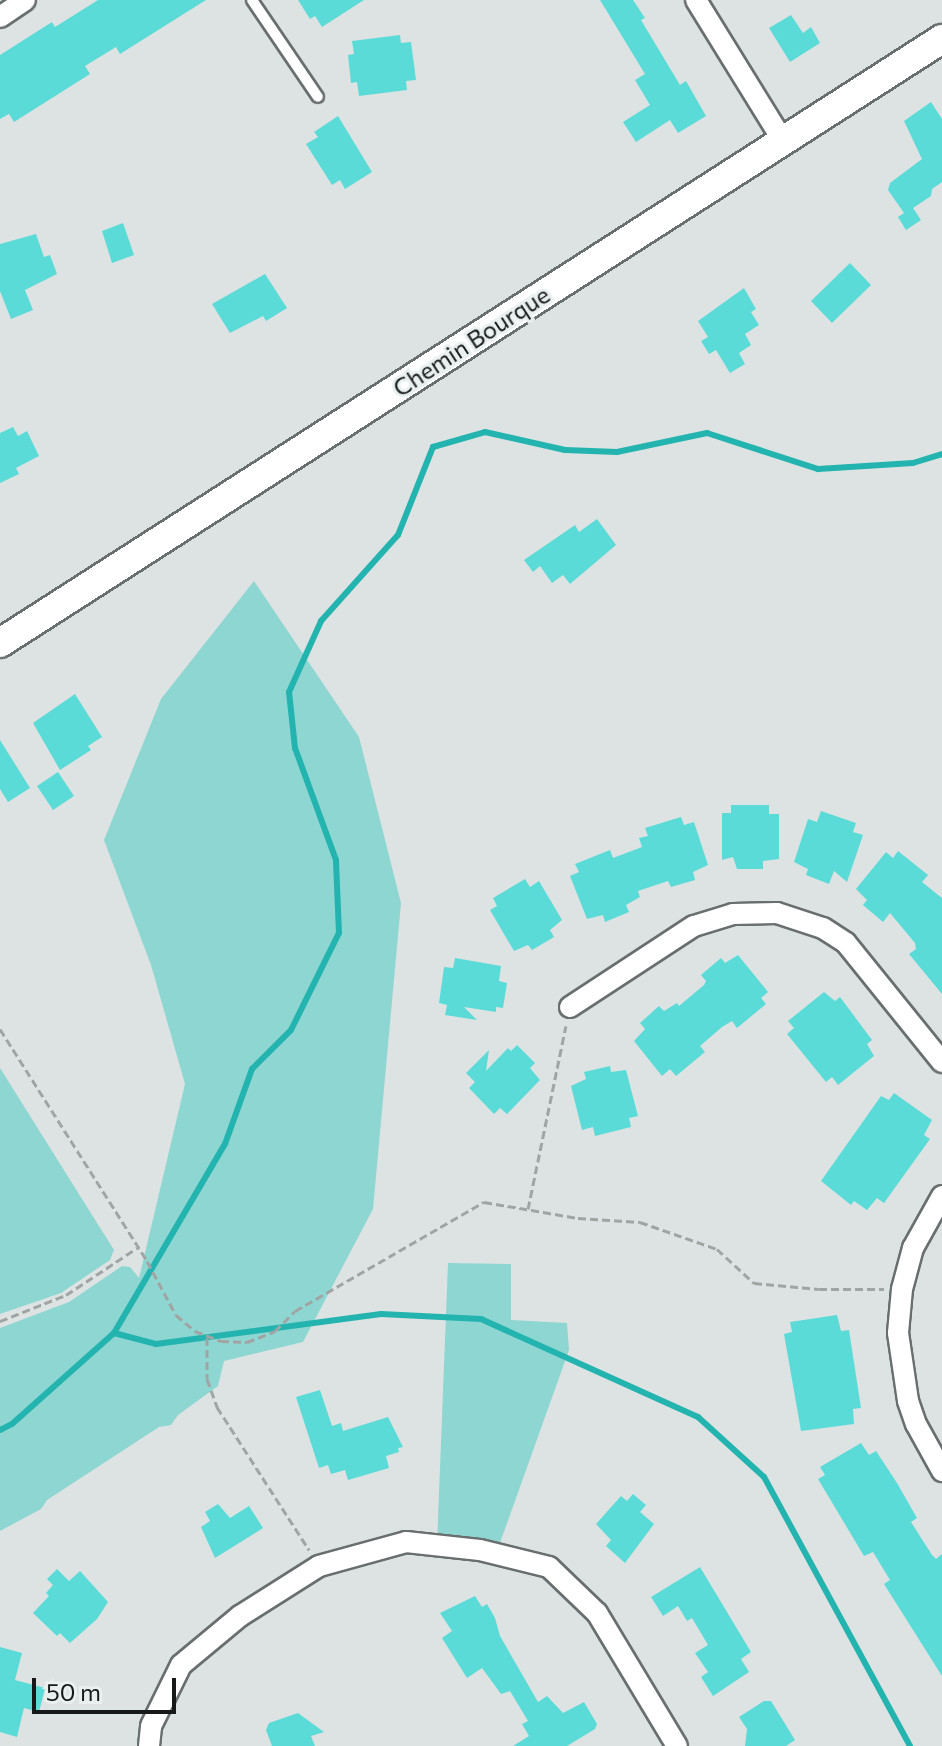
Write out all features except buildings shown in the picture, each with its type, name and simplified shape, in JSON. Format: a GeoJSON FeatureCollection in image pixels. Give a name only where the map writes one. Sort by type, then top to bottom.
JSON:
{"type":"FeatureCollection","features":[{"type":"Feature","properties":{"kind":"street"},"geometry":{"type":"LineString","coordinates":[[0,17],[25,0]]}},
{"type":"Feature","properties":{"kind":"street"},"geometry":{"type":"LineString","coordinates":[[696,0],[783,141]]}},
{"type":"Feature","properties":{"kind":"street","name":"Chemin Bourque"},"geometry":{"type":"LineString","coordinates":[[0,643],[942,39]]}},
{"type":"Feature","properties":{"kind":"street"},"geometry":{"type":"LineString","coordinates":[[570,1007],[694,926],[733,914],[777,913],[823,928],[846,943],[942,1062]]}},
{"type":"Feature","properties":{"kind":"street"},"geometry":{"type":"LineString","coordinates":[[942,1196],[913,1248],[902,1289],[898,1333],[902,1376],[916,1424],[942,1471]]}},
{"type":"Feature","properties":{"kind":"street"},"geometry":{"type":"LineString","coordinates":[[149,1746],[151,1726],[181,1665],[240,1616],[319,1566],[406,1542],[480,1550],[549,1567],[597,1613],[677,1746]]}},
{"type":"Feature","properties":{"kind":"lane"},"geometry":{"type":"LineString","coordinates":[[252,0],[318,97]]}},
{"type":"Feature","properties":{"kind":"path"},"geometry":{"type":"LineString","coordinates":[[528,1209],[570,1007]]}},
{"type":"Feature","properties":{"kind":"path"},"geometry":{"type":"LineString","coordinates":[[0,1029],[147,1261],[176,1315],[207,1337],[234,1343],[257,1340],[275,1331],[295,1311],[484,1202],[640,1222],[717,1249],[754,1283],[819,1289],[902,1289]]}},
{"type":"Feature","properties":{"kind":"path"},"geometry":{"type":"LineString","coordinates":[[0,1321],[66,1295],[137,1248]]}},
{"type":"Feature","properties":{"kind":"path"},"geometry":{"type":"LineString","coordinates":[[207,1337],[207,1379],[217,1407],[319,1566]]}},
{"type":"Feature","properties":{"kind":"shaded area"},"geometry":{"type":"Polygon","coordinates":[[[254,581],[359,737],[401,903],[373,1209],[303,1342],[224,1361],[218,1386],[178,1415],[171,1425],[159,1427],[47,1500],[41,1509],[0,1531],[0,1328],[69,1302],[122,1266],[130,1267],[139,1278],[185,1084],[151,965],[104,840],[161,699],[254,581]]]}},
{"type":"Feature","properties":{"kind":"shaded area"},"geometry":{"type":"Polygon","coordinates":[[[0,1068],[114,1250],[110,1260],[61,1293],[0,1314],[0,1068]]]}},
{"type":"Feature","properties":{"kind":"shaded area"},"geometry":{"type":"Polygon","coordinates":[[[448,1263],[511,1264],[511,1320],[567,1323],[569,1350],[496,1554],[437,1545],[448,1263]]]}},
{"type":"Feature","properties":{"kind":"waterway"},"geometry":{"type":"LineString","coordinates":[[0,1430],[12,1424],[114,1333],[225,1144],[252,1069],[291,1030],[339,933],[336,860],[295,748],[289,692],[321,621],[398,535],[433,447],[485,432],[565,450],[617,452],[707,433],[818,469],[913,463],[942,454]]}},
{"type":"Feature","properties":{"kind":"waterway"},"geometry":{"type":"LineString","coordinates":[[114,1333],[156,1344],[381,1314],[481,1319],[698,1417],[764,1477],[910,1746]]}}]}
